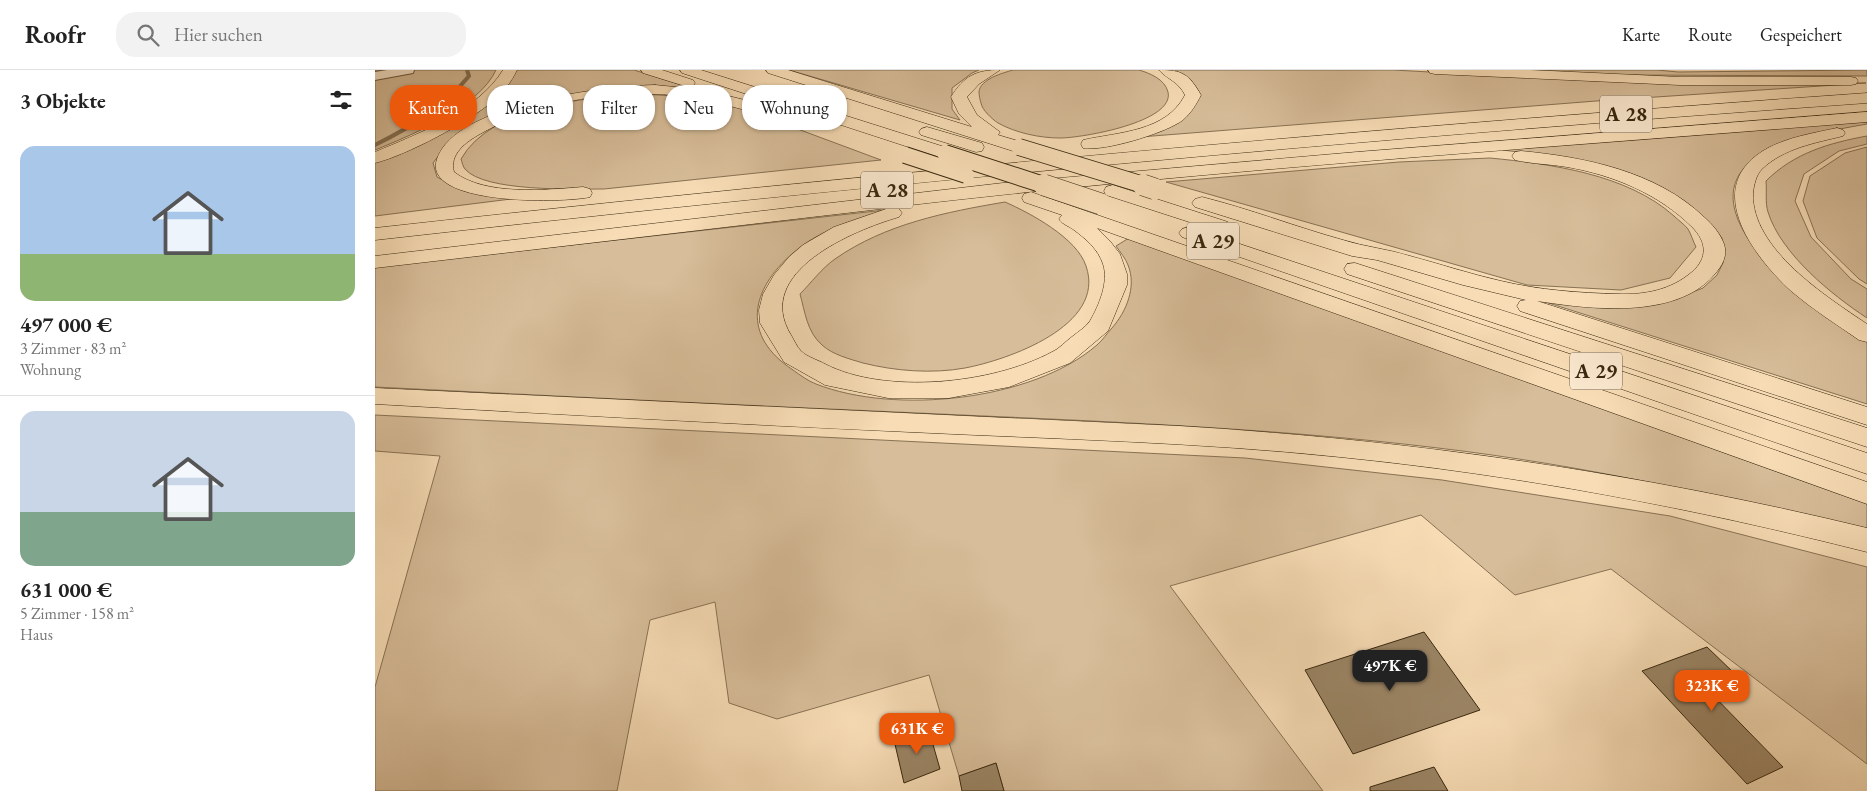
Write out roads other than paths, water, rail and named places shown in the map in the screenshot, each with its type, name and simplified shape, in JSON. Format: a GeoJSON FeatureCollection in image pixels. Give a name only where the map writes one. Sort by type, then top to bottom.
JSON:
{"type":"FeatureCollection","features":[{"type":"Feature","properties":{"kind":"highway"},"geometry":{"type":"LineString","coordinates":[[375,158],[418,139],[466,113],[494,92],[508,76],[510,70]]}},
{"type":"Feature","properties":{"kind":"highway"},"geometry":{"type":"LineString","coordinates":[[648,70],[742,100]]}},
{"type":"Feature","properties":{"kind":"highway","name":"A 29"},"geometry":{"type":"LineString","coordinates":[[687,70],[945,153],[1337,263],[1867,438]]}},
{"type":"Feature","properties":{"kind":"highway","name":"A 29"},"geometry":{"type":"LineString","coordinates":[[728,70],[976,147],[1107,198],[1867,464]]}},
{"type":"Feature","properties":{"kind":"highway"},"geometry":{"type":"LineString","coordinates":[[773,70],[1343,247],[1867,416]]}},
{"type":"Feature","properties":{"kind":"highway"},"geometry":{"type":"LineString","coordinates":[[993,70],[964,88],[959,97],[961,107],[975,123],[1014,142],[1019,147]]}},
{"type":"Feature","properties":{"kind":"highway"},"geometry":{"type":"LineString","coordinates":[[1054,151],[1066,146],[1111,140],[1143,132],[1177,117],[1186,110],[1193,95],[1189,85],[1166,70]]}},
{"type":"Feature","properties":{"kind":"highway"},"geometry":{"type":"LineString","coordinates":[[1435,70],[1680,81],[1867,81]]}},
{"type":"Feature","properties":{"kind":"highway"},"geometry":{"type":"LineString","coordinates":[[375,221],[627,193],[1054,151],[1586,107],[1867,88]]}},
{"type":"Feature","properties":{"kind":"highway"},"geometry":{"type":"LineString","coordinates":[[627,193],[529,195],[487,191],[453,180],[447,175],[444,163],[449,151],[455,144],[477,129],[496,120],[537,106],[599,93],[634,90],[674,91],[702,94],[742,106]]}},
{"type":"Feature","properties":{"kind":"highway","name":"A 28"},"geometry":{"type":"LineString","coordinates":[[375,234],[798,187],[1199,149],[1547,120],[1867,98]]}},
{"type":"Feature","properties":{"kind":"highway","name":"A 28"},"geometry":{"type":"LineString","coordinates":[[375,247],[630,217],[1204,159],[1528,132],[1867,107]]}},
{"type":"Feature","properties":{"kind":"highway"},"geometry":{"type":"LineString","coordinates":[[375,262],[1003,189],[1867,117]]}},
{"type":"Feature","properties":{"kind":"highway"},"geometry":{"type":"LineString","coordinates":[[1867,128],[1801,141],[1771,153],[1753,167],[1742,190],[1743,204],[1749,223],[1770,255],[1798,285],[1867,335]]}},
{"type":"Feature","properties":{"kind":"highway"},"geometry":{"type":"LineString","coordinates":[[833,130],[1031,198],[1867,493]]}},
{"type":"Feature","properties":{"kind":"highway"},"geometry":{"type":"LineString","coordinates":[[1343,247],[1371,251],[1489,286],[1535,294],[1589,300],[1650,299],[1679,290],[1695,282],[1715,260],[1715,248],[1711,236],[1695,218],[1680,206],[1655,191],[1629,179],[1593,168],[1559,161],[1499,154],[1455,154],[1375,160],[1357,158]]}},
{"type":"Feature","properties":{"kind":"highway"},"geometry":{"type":"LineString","coordinates":[[1003,189],[974,197],[911,208],[879,217],[833,235],[804,254],[781,278],[770,304],[774,332],[783,347],[796,358],[825,376],[883,389],[922,392],[979,386],[1027,374],[1062,358],[1087,340],[1105,320],[1115,299],[1117,278],[1113,260],[1104,246],[1081,227],[1031,198]]}},
{"type":"Feature","properties":{"kind":"highway"},"geometry":{"type":"LineString","coordinates":[[375,396],[1121,432],[1338,447],[1441,458],[1535,472],[1743,510],[1867,540]]}},
{"type":"Feature","properties":{"kind":"street"},"geometry":{"type":"LineString","coordinates":[[375,76],[408,70]]}},
{"type":"Feature","properties":{"kind":"waterway"},"geometry":{"type":"LineString","coordinates":[[375,145],[426,116],[448,98],[469,76],[467,70]]}}]}
